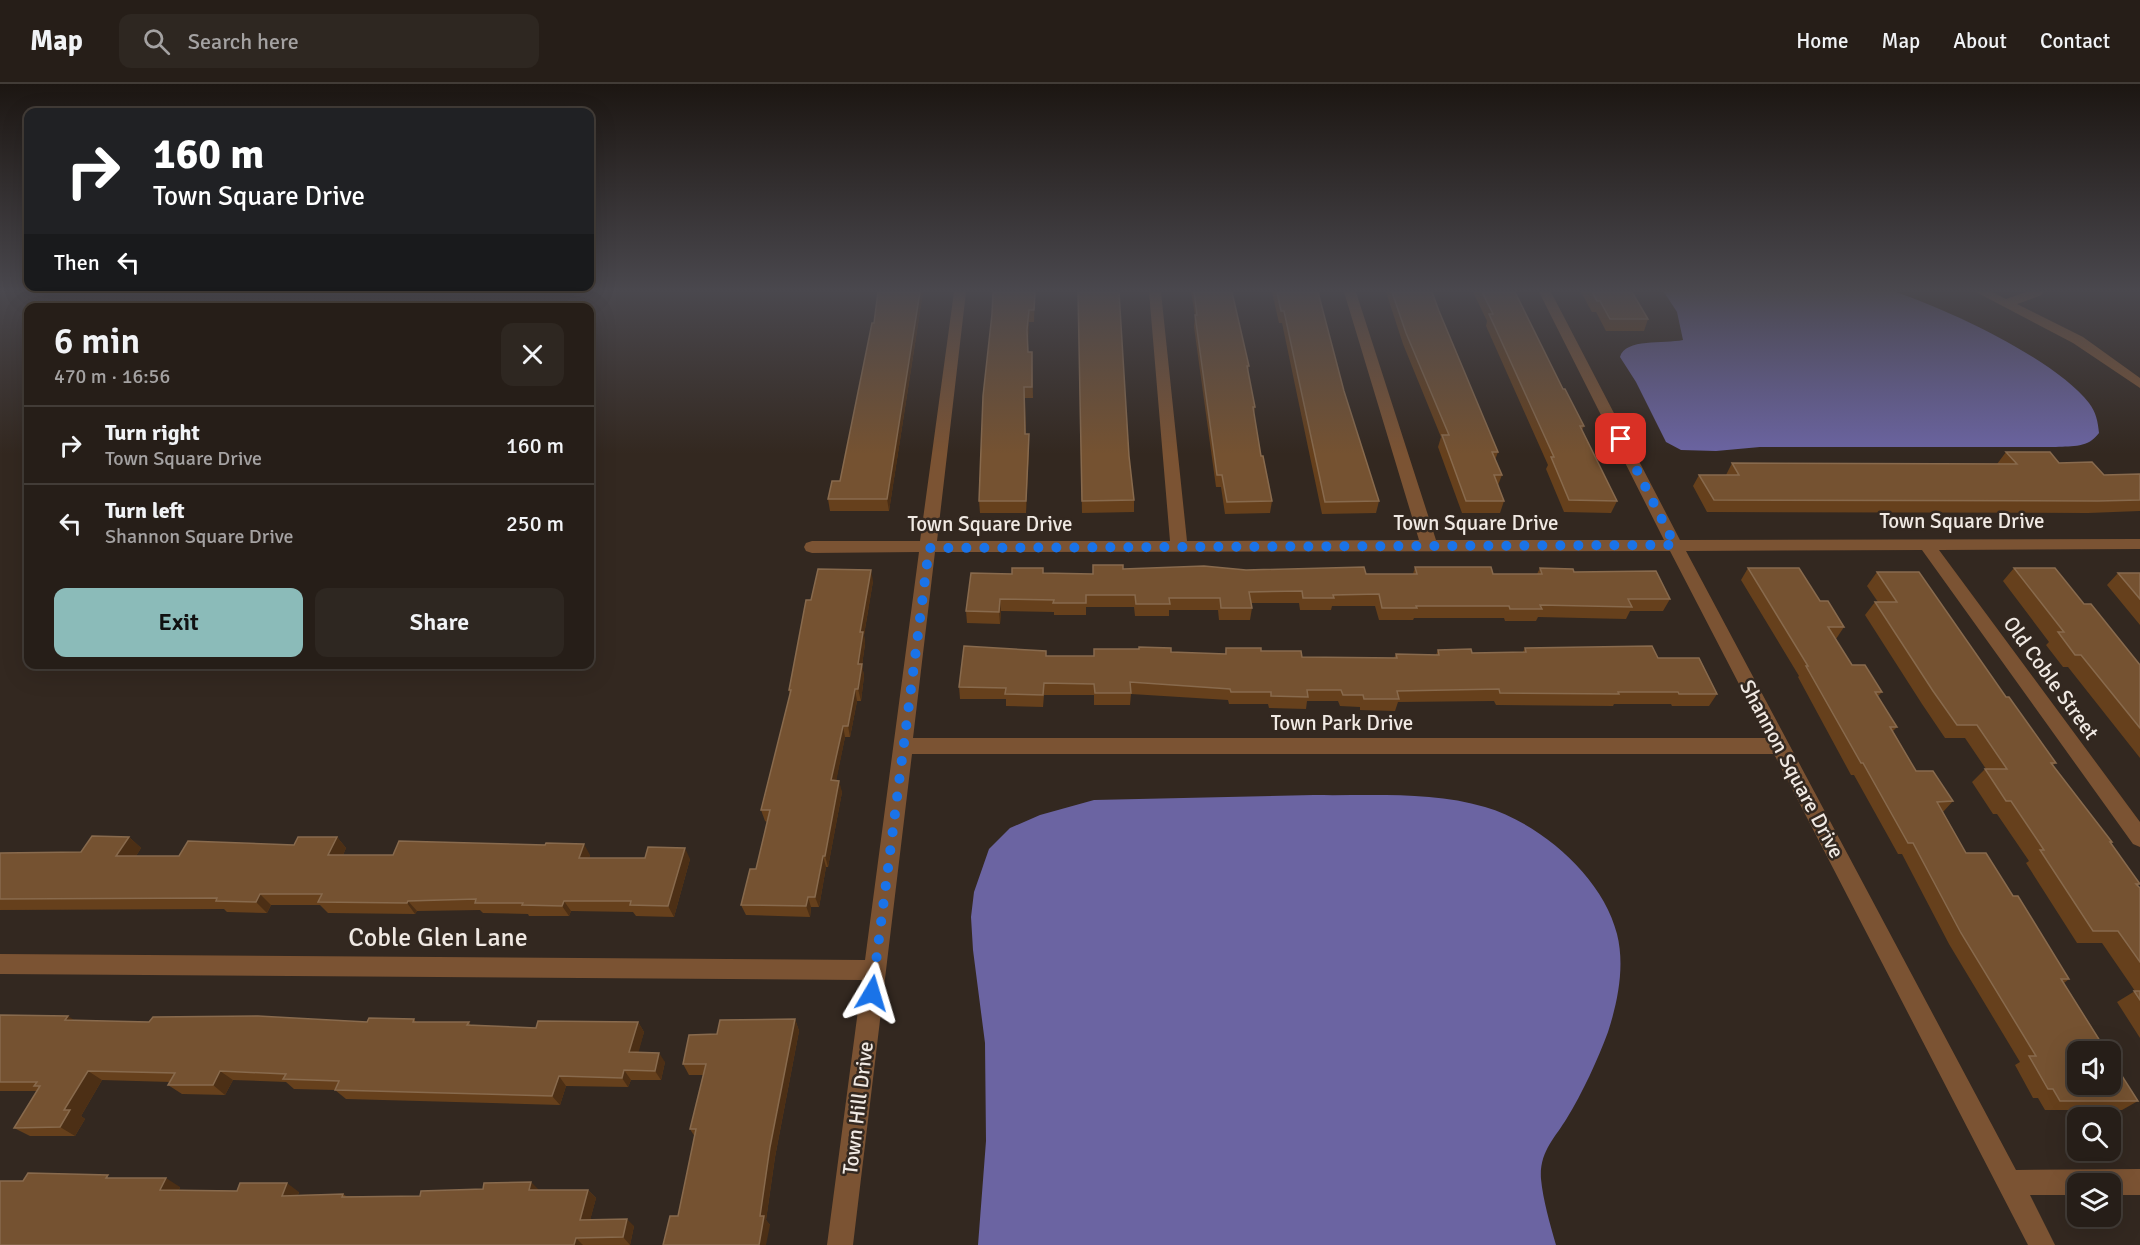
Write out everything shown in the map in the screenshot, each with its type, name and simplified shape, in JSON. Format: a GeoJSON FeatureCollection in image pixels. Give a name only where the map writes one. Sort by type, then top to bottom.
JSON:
{"type":"FeatureCollection","features":[{"type":"Feature","properties":{"kind":"street","name":"Town Hill Drive"},"geometry":{"type":"LineString","coordinates":[[840,1245],[953,346]]}},
{"type":"Feature","properties":{"kind":"street"},"geometry":{"type":"LineString","coordinates":[[1160,346],[1179,546]]}},
{"type":"Feature","properties":{"kind":"street"},"geometry":{"type":"LineString","coordinates":[[1367,346],[1429,545]]}},
{"type":"Feature","properties":{"kind":"street","name":"Shannon Square Drive"},"geometry":{"type":"LineString","coordinates":[[1573,346],[2042,1245]]}},
{"type":"Feature","properties":{"kind":"street"},"geometry":{"type":"LineString","coordinates":[[2087,346],[2140,384]]}},
{"type":"Feature","properties":{"kind":"street","name":"Old Coble Street"},"geometry":{"type":"LineString","coordinates":[[1926,544],[2140,838]]}},
{"type":"Feature","properties":{"kind":"street","name":"Town Square Drive"},"geometry":{"type":"LineString","coordinates":[[812,547],[2140,544]]}},
{"type":"Feature","properties":{"kind":"street","name":"Town Park Drive"},"geometry":{"type":"LineString","coordinates":[[904,746],[1780,746]]}},
{"type":"Feature","properties":{"kind":"street","name":"Coble Glen Lane"},"geometry":{"type":"LineString","coordinates":[[0,964],[875,970]]}},
{"type":"Feature","properties":{"kind":"street"},"geometry":{"type":"LineString","coordinates":[[2009,1183],[2140,1182]]}},
{"type":"Feature","properties":{"kind":"shaded area"},"geometry":{"type":"Polygon","coordinates":[[[2014,346],[2052,370],[2089,403],[2096,417],[2099,433],[2085,444],[2056,447],[1760,447],[1716,451],[1681,450],[1666,442],[1636,382],[1620,357],[1629,347],[2014,346]]]}},
{"type":"Feature","properties":{"kind":"shaded area"},"geometry":{"type":"Polygon","coordinates":[[[1314,795],[1422,796],[1464,802],[1506,815],[1547,839],[1566,855],[1584,873],[1610,913],[1617,934],[1620,958],[1619,983],[1612,1020],[1589,1076],[1573,1109],[1545,1153],[1541,1169],[1543,1195],[1556,1245],[978,1245],[986,1141],[985,1043],[971,917],[974,892],[989,849],[1010,828],[1040,815],[1094,800],[1314,795]]]}},
{"type":"Feature","properties":{"kind":"building"},"geometry":{"type":"Polygon","coordinates":[[[867,346],[911,346],[887,499],[828,499],[832,481],[840,481],[867,346]]]}},
{"type":"Feature","properties":{"kind":"building"},"geometry":{"type":"Polygon","coordinates":[[[988,346],[1028,346],[1028,352],[1032,352],[1032,387],[1024,387],[1025,434],[1029,434],[1026,501],[979,501],[983,396],[988,346]]]}},
{"type":"Feature","properties":{"kind":"building"},"geometry":{"type":"Polygon","coordinates":[[[1079,346],[1122,346],[1134,500],[1082,501],[1079,346]]]}},
{"type":"Feature","properties":{"kind":"building"},"geometry":{"type":"Polygon","coordinates":[[[1199,346],[1244,346],[1261,456],[1263,456],[1272,501],[1227,502],[1222,475],[1217,475],[1199,346]]]}},
{"type":"Feature","properties":{"kind":"building"},"geometry":{"type":"Polygon","coordinates":[[[1292,346],[1332,346],[1379,501],[1325,502],[1292,346]]]}},
{"type":"Feature","properties":{"kind":"building"},"geometry":{"type":"Polygon","coordinates":[[[1412,346],[1454,346],[1498,452],[1492,452],[1502,475],[1494,475],[1504,501],[1466,501],[1442,435],[1449,435],[1412,346]]]}},
{"type":"Feature","properties":{"kind":"building"},"geometry":{"type":"Polygon","coordinates":[[[1504,346],[1542,346],[1584,426],[1580,426],[1617,501],[1569,500],[1551,457],[1554,457],[1504,346]]]}},
{"type":"Feature","properties":{"kind":"building"},"geometry":{"type":"Polygon","coordinates":[[[2006,452],[2050,452],[2059,463],[2092,462],[2104,475],[2140,474],[2140,500],[1714,500],[1699,475],[1739,475],[1732,463],[2017,464],[2006,452]]]}},
{"type":"Feature","properties":{"kind":"building"},"geometry":{"type":"Polygon","coordinates":[[[1093,565],[1123,565],[1123,569],[1204,566],[1246,570],[1364,567],[1366,574],[1417,574],[1415,567],[1491,567],[1493,574],[1542,574],[1540,568],[1573,569],[1574,572],[1656,571],[1670,599],[1628,599],[1632,607],[1540,605],[1542,609],[1510,609],[1509,606],[1382,608],[1379,594],[1303,598],[1302,591],[1249,592],[1252,608],[1221,608],[1220,598],[1169,598],[1170,604],[1136,604],[1135,595],[1086,595],[1086,603],[1000,599],[999,612],[966,611],[971,573],[1012,574],[1012,568],[1043,568],[1043,573],[1093,574],[1093,565]]]}},
{"type":"Feature","properties":{"kind":"building"},"geometry":{"type":"Polygon","coordinates":[[[1748,568],[1799,568],[1820,601],[1828,601],[1844,627],[1828,627],[1852,665],[1865,665],[1882,692],[1875,692],[1897,727],[1890,727],[1916,771],[1933,771],[1953,801],[1937,802],[1966,853],[1986,853],[2013,896],[2018,896],[2069,979],[2061,979],[2100,1041],[2067,1041],[2067,1095],[2121,1095],[2121,1074],[2138,1101],[2060,1101],[2053,1089],[2048,1089],[2029,1056],[2036,1056],[1961,933],[1913,843],[1908,843],[1861,763],[1806,666],[1808,666],[1748,568]]]}},
{"type":"Feature","properties":{"kind":"building"},"geometry":{"type":"Polygon","coordinates":[[[2014,568],[2055,568],[2084,604],[2091,604],[2140,665],[2140,728],[2081,655],[2075,655],[2058,632],[2064,632],[2014,568]]]}},
{"type":"Feature","properties":{"kind":"building"},"geometry":{"type":"Polygon","coordinates":[[[818,569],[871,570],[860,632],[863,632],[858,664],[862,664],[858,689],[855,689],[848,726],[843,726],[831,780],[839,781],[825,856],[823,856],[815,897],[808,897],[806,906],[741,905],[750,869],[756,869],[770,810],[761,810],[791,690],[789,690],[806,600],[811,600],[818,569]]]}},
{"type":"Feature","properties":{"kind":"building"},"geometry":{"type":"Polygon","coordinates":[[[1877,572],[1919,572],[2006,697],[2009,697],[2056,763],[2051,763],[2112,842],[2110,842],[2140,884],[2136,884],[2140,888],[2140,962],[2118,931],[2093,931],[2040,850],[2044,850],[2011,801],[2006,801],[1985,769],[2007,769],[1977,725],[1957,725],[1875,602],[1897,602],[1877,572]]]}},
{"type":"Feature","properties":{"kind":"building"},"geometry":{"type":"Polygon","coordinates":[[[2118,573],[2140,573],[2140,599],[2118,573]]]}},
{"type":"Feature","properties":{"kind":"building"},"geometry":{"type":"Polygon","coordinates":[[[964,646],[1046,651],[1046,656],[1094,656],[1094,649],[1139,649],[1139,647],[1171,648],[1171,652],[1226,654],[1226,648],[1261,648],[1261,651],[1301,651],[1302,657],[1397,658],[1396,654],[1439,655],[1438,650],[1471,649],[1472,653],[1526,652],[1525,648],[1652,646],[1658,658],[1699,658],[1717,694],[1679,694],[1678,692],[1500,693],[1499,689],[1397,691],[1399,699],[1364,699],[1363,695],[1343,695],[1341,690],[1307,690],[1308,697],[1271,696],[1271,692],[1231,692],[1230,689],[1130,682],[1131,693],[1095,693],[1094,684],[1044,683],[1043,695],[1005,694],[1006,688],[959,687],[964,646]]]}},
{"type":"Feature","properties":{"kind":"building"},"geometry":{"type":"Polygon","coordinates":[[[92,836],[129,837],[116,856],[179,856],[188,841],[294,845],[298,837],[337,837],[328,855],[393,855],[399,841],[584,844],[579,858],[645,858],[648,847],[685,848],[668,906],[630,905],[631,901],[564,901],[562,906],[522,905],[523,903],[475,903],[476,899],[408,901],[407,903],[318,902],[322,894],[260,894],[256,902],[216,901],[217,898],[0,899],[0,853],[81,852],[92,836]]]}},
{"type":"Feature","properties":{"kind":"building"},"geometry":{"type":"Polygon","coordinates":[[[2134,991],[2140,991],[2140,1000],[2134,991]]]}},
{"type":"Feature","properties":{"kind":"building"},"geometry":{"type":"Polygon","coordinates":[[[0,1015],[68,1016],[65,1020],[149,1022],[153,1017],[258,1016],[367,1022],[369,1018],[414,1019],[413,1022],[469,1022],[467,1025],[536,1028],[538,1021],[638,1022],[629,1052],[659,1053],[655,1071],[624,1070],[622,1078],[559,1076],[552,1096],[335,1090],[339,1081],[283,1079],[286,1074],[220,1071],[213,1085],[168,1085],[175,1073],[88,1071],[64,1110],[70,1110],[60,1127],[14,1128],[40,1086],[34,1086],[37,1082],[0,1082],[0,1015]]]}},
{"type":"Feature","properties":{"kind":"building"},"geometry":{"type":"Polygon","coordinates":[[[795,1019],[770,1147],[760,1216],[764,1216],[759,1245],[663,1245],[670,1216],[678,1216],[696,1129],[690,1129],[706,1064],[683,1064],[689,1035],[717,1034],[720,1020],[795,1019]]]}},
{"type":"Feature","properties":{"kind":"building"},"geometry":{"type":"Polygon","coordinates":[[[28,1173],[108,1175],[106,1178],[166,1178],[160,1190],[237,1191],[240,1183],[287,1183],[282,1196],[343,1194],[342,1197],[420,1196],[421,1191],[483,1189],[484,1183],[531,1182],[529,1190],[588,1190],[580,1220],[627,1219],[623,1237],[576,1238],[574,1245],[0,1245],[0,1181],[23,1181],[28,1173]]]}},
{"type":"Feature","properties":{"kind":"route"},"geometry":{"type":"LineString","coordinates":[[872,993],[929,548],[1675,545],[1621,439]]}}]}
